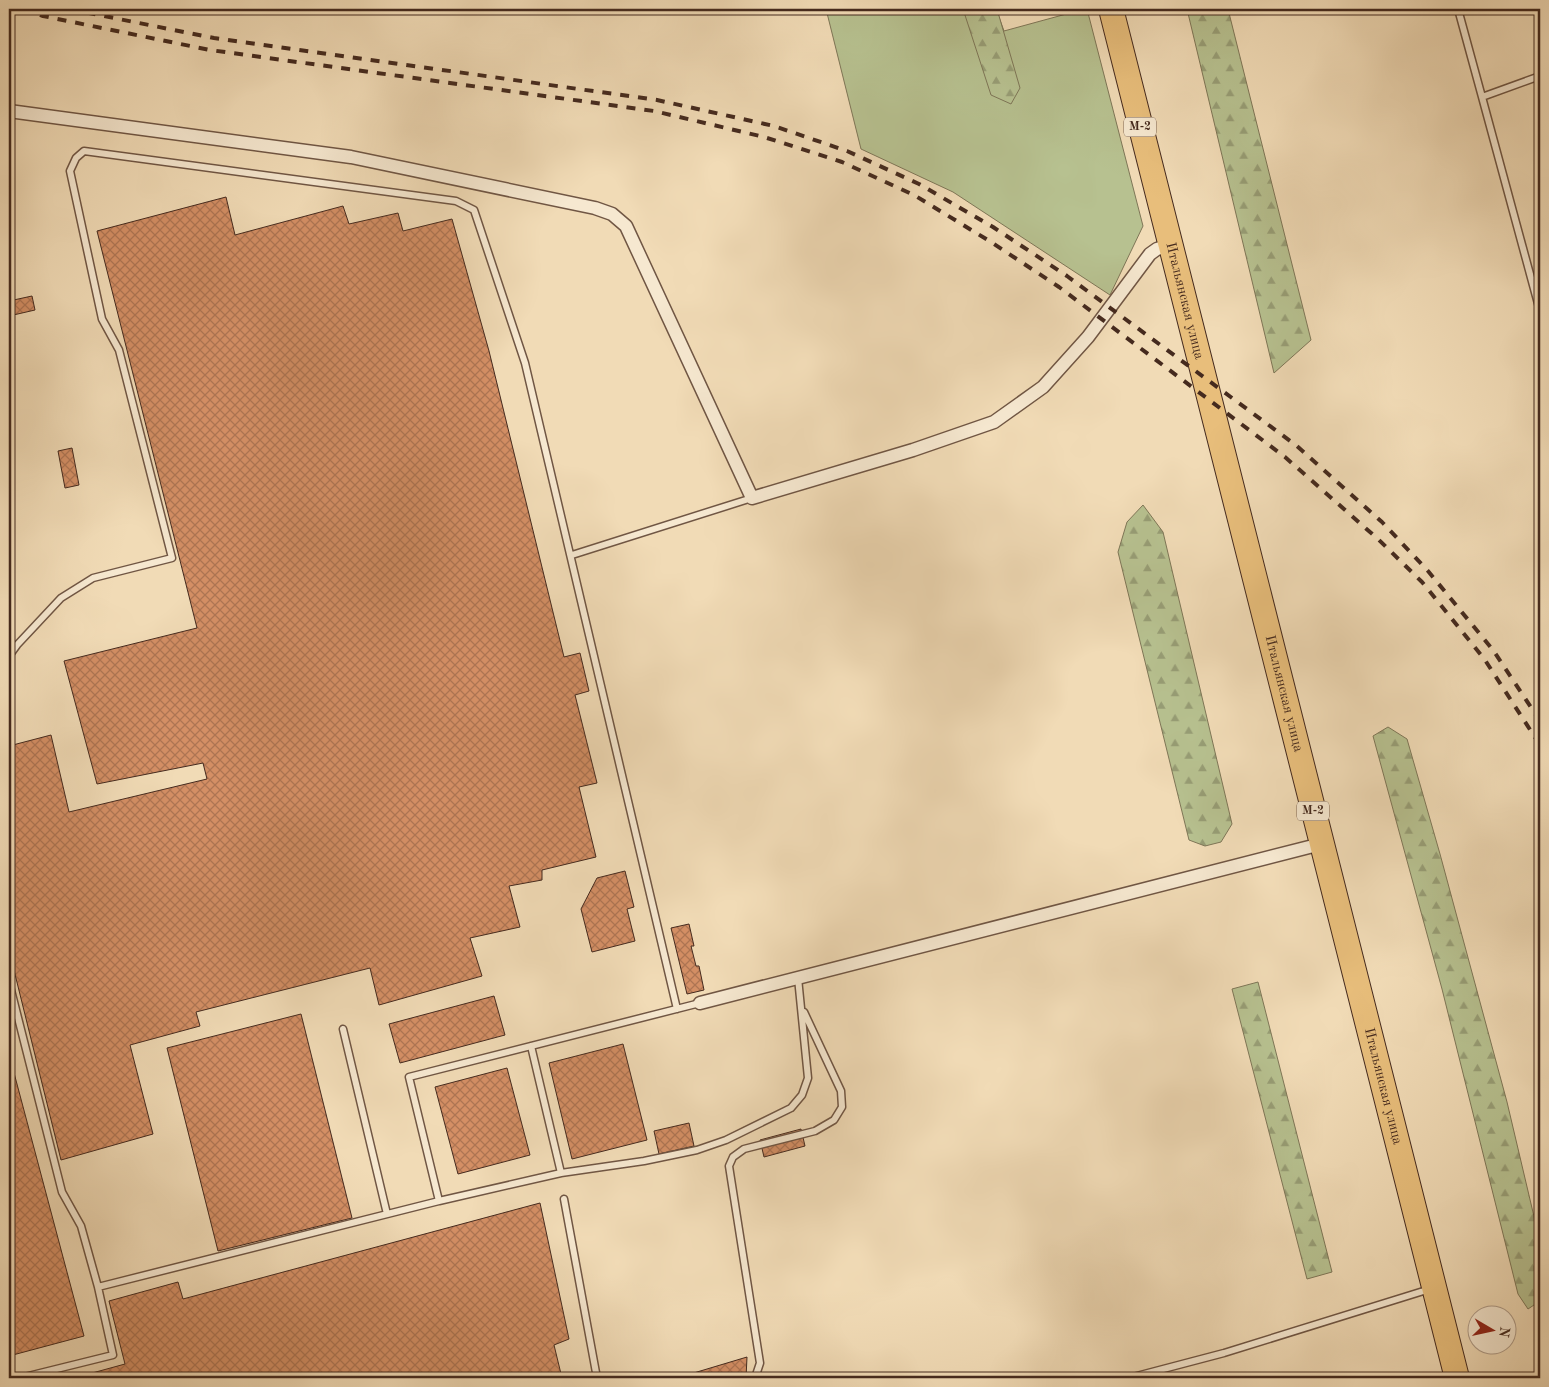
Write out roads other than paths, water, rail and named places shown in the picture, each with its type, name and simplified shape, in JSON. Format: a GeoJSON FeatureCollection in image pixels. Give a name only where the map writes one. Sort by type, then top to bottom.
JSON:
{"type":"FeatureCollection","features":[{"type":"Feature","properties":{"kind":"highway","name":"Итальянская улица"},"geometry":{"type":"LineString","coordinates":[[1110,9],[1457,1378]]}},
{"type":"Feature","properties":{"kind":"street"},"geometry":{"type":"LineString","coordinates":[[9,111],[351,157],[594,208],[612,214],[626,226],[752,498],[913,450],[994,422],[1043,387],[1088,337],[1150,254],[1157,249],[1169,245]]}},
{"type":"Feature","properties":{"kind":"street"},"geometry":{"type":"LineString","coordinates":[[700,1003],[1322,844]]}},
{"type":"Feature","properties":{"kind":"lane"},"geometry":{"type":"LineString","coordinates":[[1458,9],[1540,311]]}},
{"type":"Feature","properties":{"kind":"lane"},"geometry":{"type":"LineString","coordinates":[[1482,97],[1540,76]]}},
{"type":"Feature","properties":{"kind":"lane"},"geometry":{"type":"LineString","coordinates":[[9,656],[61,598],[93,578],[172,558],[119,350],[102,320],[70,171],[76,158],[84,151],[456,201],[474,210],[525,363],[572,555],[677,1009]]}},
{"type":"Feature","properties":{"kind":"lane"},"geometry":{"type":"LineString","coordinates":[[572,555],[752,498]]}},
{"type":"Feature","properties":{"kind":"lane"},"geometry":{"type":"LineString","coordinates":[[98,1287],[439,1201],[561,1173],[644,1162],[697,1150],[726,1140],[791,1108],[802,1095],[808,1078],[798,978]]}},
{"type":"Feature","properties":{"kind":"lane"},"geometry":{"type":"LineString","coordinates":[[9,982],[62,1192],[81,1226],[98,1287],[113,1355],[20,1378]]}},
{"type":"Feature","properties":{"kind":"lane"},"geometry":{"type":"LineString","coordinates":[[439,1201],[409,1078],[700,1003]]}},
{"type":"Feature","properties":{"kind":"lane"},"geometry":{"type":"LineString","coordinates":[[755,1378],[760,1363],[729,1166],[733,1157],[744,1150],[815,1131],[834,1120],[842,1107],[841,1091],[802,1008]]}},
{"type":"Feature","properties":{"kind":"lane"},"geometry":{"type":"LineString","coordinates":[[343,1029],[387,1214]]}},
{"type":"Feature","properties":{"kind":"lane"},"geometry":{"type":"LineString","coordinates":[[531,1046],[561,1173]]}},
{"type":"Feature","properties":{"kind":"lane"},"geometry":{"type":"LineString","coordinates":[[564,1199],[597,1378]]}},
{"type":"Feature","properties":{"kind":"lane"},"geometry":{"type":"LineString","coordinates":[[1129,1378],[1224,1353],[1434,1287]]}},
{"type":"Feature","properties":{"kind":"railway"},"geometry":{"type":"LineString","coordinates":[[23,9],[43,16],[210,50],[654,111],[764,137],[842,162],[914,195],[991,242],[1059,287],[1285,457],[1379,540],[1422,582],[1485,660],[1540,745]]}},
{"type":"Feature","properties":{"kind":"railway"},"geometry":{"type":"LineString","coordinates":[[69,9],[214,38],[657,100],[774,126],[847,151],[919,184],[993,227],[1067,276],[1297,446],[1382,522],[1428,571],[1493,650],[1540,721]]}}]}
